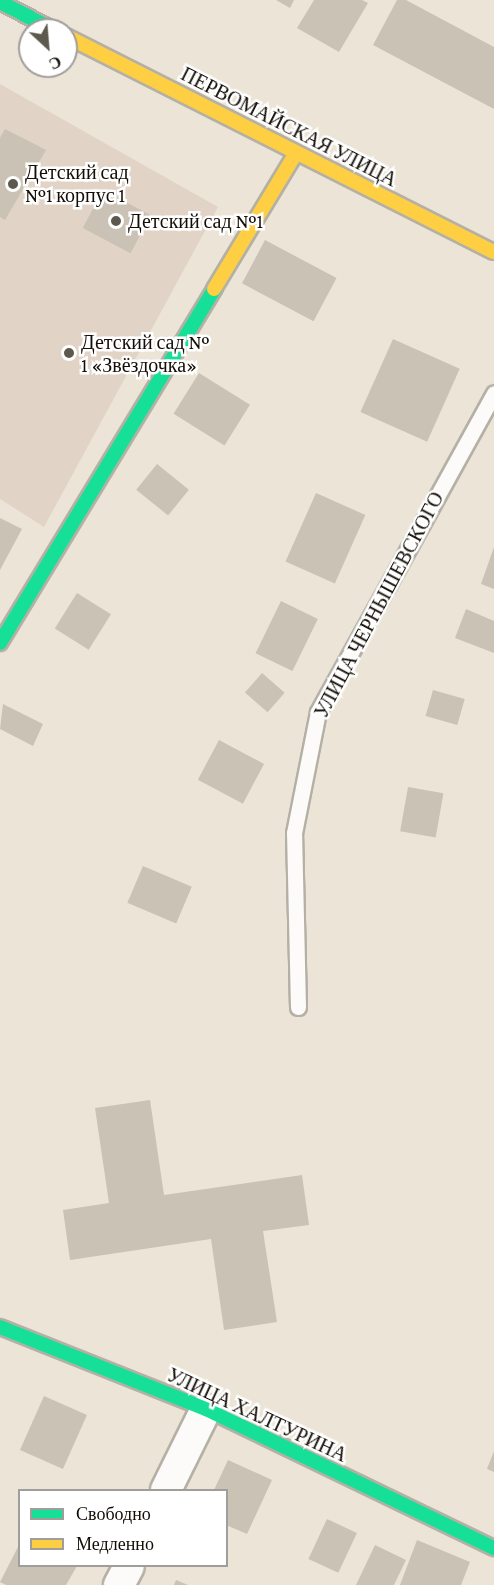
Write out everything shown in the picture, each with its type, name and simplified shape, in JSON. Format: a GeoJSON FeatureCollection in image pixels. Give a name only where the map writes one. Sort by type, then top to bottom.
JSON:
{"type":"FeatureCollection","features":[{"type":"Feature","properties":{"kind":"street"},"geometry":{"type":"LineString","coordinates":[[0,2],[31,18]]}},
{"type":"Feature","properties":{"kind":"street","name":"ПЕРВОМАЙСКАЯ УЛИЦА"},"geometry":{"type":"LineString","coordinates":[[78,42],[494,252]]}},
{"type":"Feature","properties":{"kind":"street"},"geometry":{"type":"LineString","coordinates":[[0,644],[297,153]]}},
{"type":"Feature","properties":{"kind":"street","name":"УЛИЦА ХАЛТУРИНА"},"geometry":{"type":"LineString","coordinates":[[0,1327],[206,1409],[494,1548]]}},
{"type":"Feature","properties":{"kind":"street"},"geometry":{"type":"LineString","coordinates":[[167,1489],[206,1409]]}},
{"type":"Feature","properties":{"kind":"street"},"geometry":{"type":"LineString","coordinates":[[119,1585],[128,1567]]}},
{"type":"Feature","properties":{"kind":"lane","name":"УЛИЦА ЧЕРНЫШЕВСКОГО"},"geometry":{"type":"LineString","coordinates":[[298,1007],[294,833],[318,712],[494,393]]}},
{"type":"Feature","properties":{"kind":"shaded area","name":"Детский сад № 1 «Звёздочка»"},"geometry":{"type":"Polygon","coordinates":[[[0,84],[218,207],[44,527],[0,499],[0,84]]]}},
{"type":"Feature","properties":{"kind":"building"},"geometry":{"type":"Polygon","coordinates":[[[276,0],[294,0],[290,8],[276,0]]]}},
{"type":"Feature","properties":{"kind":"building"},"geometry":{"type":"Polygon","coordinates":[[[314,0],[362,0],[368,3],[339,52],[297,28],[314,0]]]}},
{"type":"Feature","properties":{"kind":"building"},"geometry":{"type":"Polygon","coordinates":[[[397,0],[406,0],[494,47],[494,109],[373,45],[397,0]]]}},
{"type":"Feature","properties":{"kind":"building","name":"Детский сад №1 корпус 1"},"geometry":{"type":"Polygon","coordinates":[[[5,129],[46,150],[5,220],[0,217],[0,138],[5,129]]]}},
{"type":"Feature","properties":{"kind":"building","name":"Детский сад №1"},"geometry":{"type":"Polygon","coordinates":[[[103,190],[151,215],[130,253],[83,228],[103,190]]]}},
{"type":"Feature","properties":{"kind":"building"},"geometry":{"type":"Polygon","coordinates":[[[265,240],[337,278],[314,321],[242,283],[265,240]]]}},
{"type":"Feature","properties":{"kind":"building"},"geometry":{"type":"Polygon","coordinates":[[[393,339],[460,369],[427,442],[360,412],[393,339]]]}},
{"type":"Feature","properties":{"kind":"building"},"geometry":{"type":"Polygon","coordinates":[[[199,373],[250,405],[224,446],[174,414],[199,373]]]}},
{"type":"Feature","properties":{"kind":"building"},"geometry":{"type":"Polygon","coordinates":[[[157,464],[189,490],[168,515],[136,490],[157,464]]]}},
{"type":"Feature","properties":{"kind":"building"},"geometry":{"type":"Polygon","coordinates":[[[316,493],[365,515],[335,583],[285,562],[316,493]]]}},
{"type":"Feature","properties":{"kind":"building"},"geometry":{"type":"Polygon","coordinates":[[[0,518],[22,529],[0,570],[0,518]]]}},
{"type":"Feature","properties":{"kind":"building"},"geometry":{"type":"Polygon","coordinates":[[[494,547],[494,589],[481,584],[494,547]]]}},
{"type":"Feature","properties":{"kind":"building"},"geometry":{"type":"Polygon","coordinates":[[[77,593],[111,614],[89,650],[55,629],[77,593]]]}},
{"type":"Feature","properties":{"kind":"building"},"geometry":{"type":"Polygon","coordinates":[[[281,601],[318,619],[292,671],[256,653],[281,601]]]}},
{"type":"Feature","properties":{"kind":"building"},"geometry":{"type":"Polygon","coordinates":[[[466,609],[494,621],[494,653],[455,638],[466,609]]]}},
{"type":"Feature","properties":{"kind":"building"},"geometry":{"type":"Polygon","coordinates":[[[262,673],[285,693],[268,712],[245,693],[262,673]]]}},
{"type":"Feature","properties":{"kind":"building"},"geometry":{"type":"Polygon","coordinates":[[[433,690],[465,699],[457,725],[426,716],[433,690]]]}},
{"type":"Feature","properties":{"kind":"building"},"geometry":{"type":"Polygon","coordinates":[[[3,704],[43,724],[33,746],[0,729],[3,704]]]}},
{"type":"Feature","properties":{"kind":"building"},"geometry":{"type":"Polygon","coordinates":[[[219,740],[264,764],[243,804],[198,780],[219,740]]]}},
{"type":"Feature","properties":{"kind":"building"},"geometry":{"type":"Polygon","coordinates":[[[408,787],[443,793],[436,838],[400,831],[408,787]]]}},
{"type":"Feature","properties":{"kind":"building"},"geometry":{"type":"Polygon","coordinates":[[[143,866],[192,887],[176,924],[127,903],[143,866]]]}},
{"type":"Feature","properties":{"kind":"building"},"geometry":{"type":"Polygon","coordinates":[[[150,1100],[164,1195],[302,1175],[309,1225],[263,1231],[277,1322],[224,1330],[211,1239],[70,1260],[63,1210],[109,1203],[95,1108],[150,1100]]]}},
{"type":"Feature","properties":{"kind":"building"},"geometry":{"type":"Polygon","coordinates":[[[44,1396],[87,1415],[63,1469],[20,1450],[44,1396]]]}},
{"type":"Feature","properties":{"kind":"building"},"geometry":{"type":"Polygon","coordinates":[[[494,1451],[494,1472],[487,1469],[494,1451]]]}},
{"type":"Feature","properties":{"kind":"building"},"geometry":{"type":"Polygon","coordinates":[[[228,1460],[272,1480],[247,1534],[228,1526],[228,1489],[214,1489],[228,1460]]]}},
{"type":"Feature","properties":{"kind":"building"},"geometry":{"type":"Polygon","coordinates":[[[327,1519],[357,1533],[338,1573],[308,1559],[327,1519]]]}},
{"type":"Feature","properties":{"kind":"building"},"geometry":{"type":"Polygon","coordinates":[[[417,1540],[470,1562],[461,1585],[400,1585],[417,1540]]]}},
{"type":"Feature","properties":{"kind":"building"},"geometry":{"type":"Polygon","coordinates":[[[375,1545],[406,1560],[394,1585],[356,1585],[375,1545]]]}},
{"type":"Feature","properties":{"kind":"building"},"geometry":{"type":"Polygon","coordinates":[[[18,1547],[18,1567],[76,1567],[66,1585],[6,1585],[0,1582],[18,1547]]]}},
{"type":"Feature","properties":{"kind":"building"},"geometry":{"type":"Polygon","coordinates":[[[176,1580],[188,1585],[174,1585],[176,1580]]]}},
{"type":"Feature","properties":{"kind":"traffic: fast"},"geometry":{"type":"LineString","coordinates":[[0,2],[31,18]]}},
{"type":"Feature","properties":{"kind":"traffic: fast"},"geometry":{"type":"LineString","coordinates":[[0,643],[214,289]]}},
{"type":"Feature","properties":{"kind":"traffic: fast"},"geometry":{"type":"LineString","coordinates":[[0,1327],[206,1409],[494,1548]]}},
{"type":"Feature","properties":{"kind":"traffic: slow"},"geometry":{"type":"LineString","coordinates":[[78,42],[494,252]]}},
{"type":"Feature","properties":{"kind":"traffic: slow"},"geometry":{"type":"LineString","coordinates":[[214,289],[296,153]]}},
{"type":"Feature","properties":{"kind":"place","name":"Детский сад №1 корпус 1"},"geometry":{"type":"Point","coordinates":[13,184]}},
{"type":"Feature","properties":{"kind":"place","name":"Детский сад №1"},"geometry":{"type":"Point","coordinates":[116,221]}},
{"type":"Feature","properties":{"kind":"place","name":"Детский сад № 1 «Звёздочка»"},"geometry":{"type":"Point","coordinates":[69,353]}}]}
